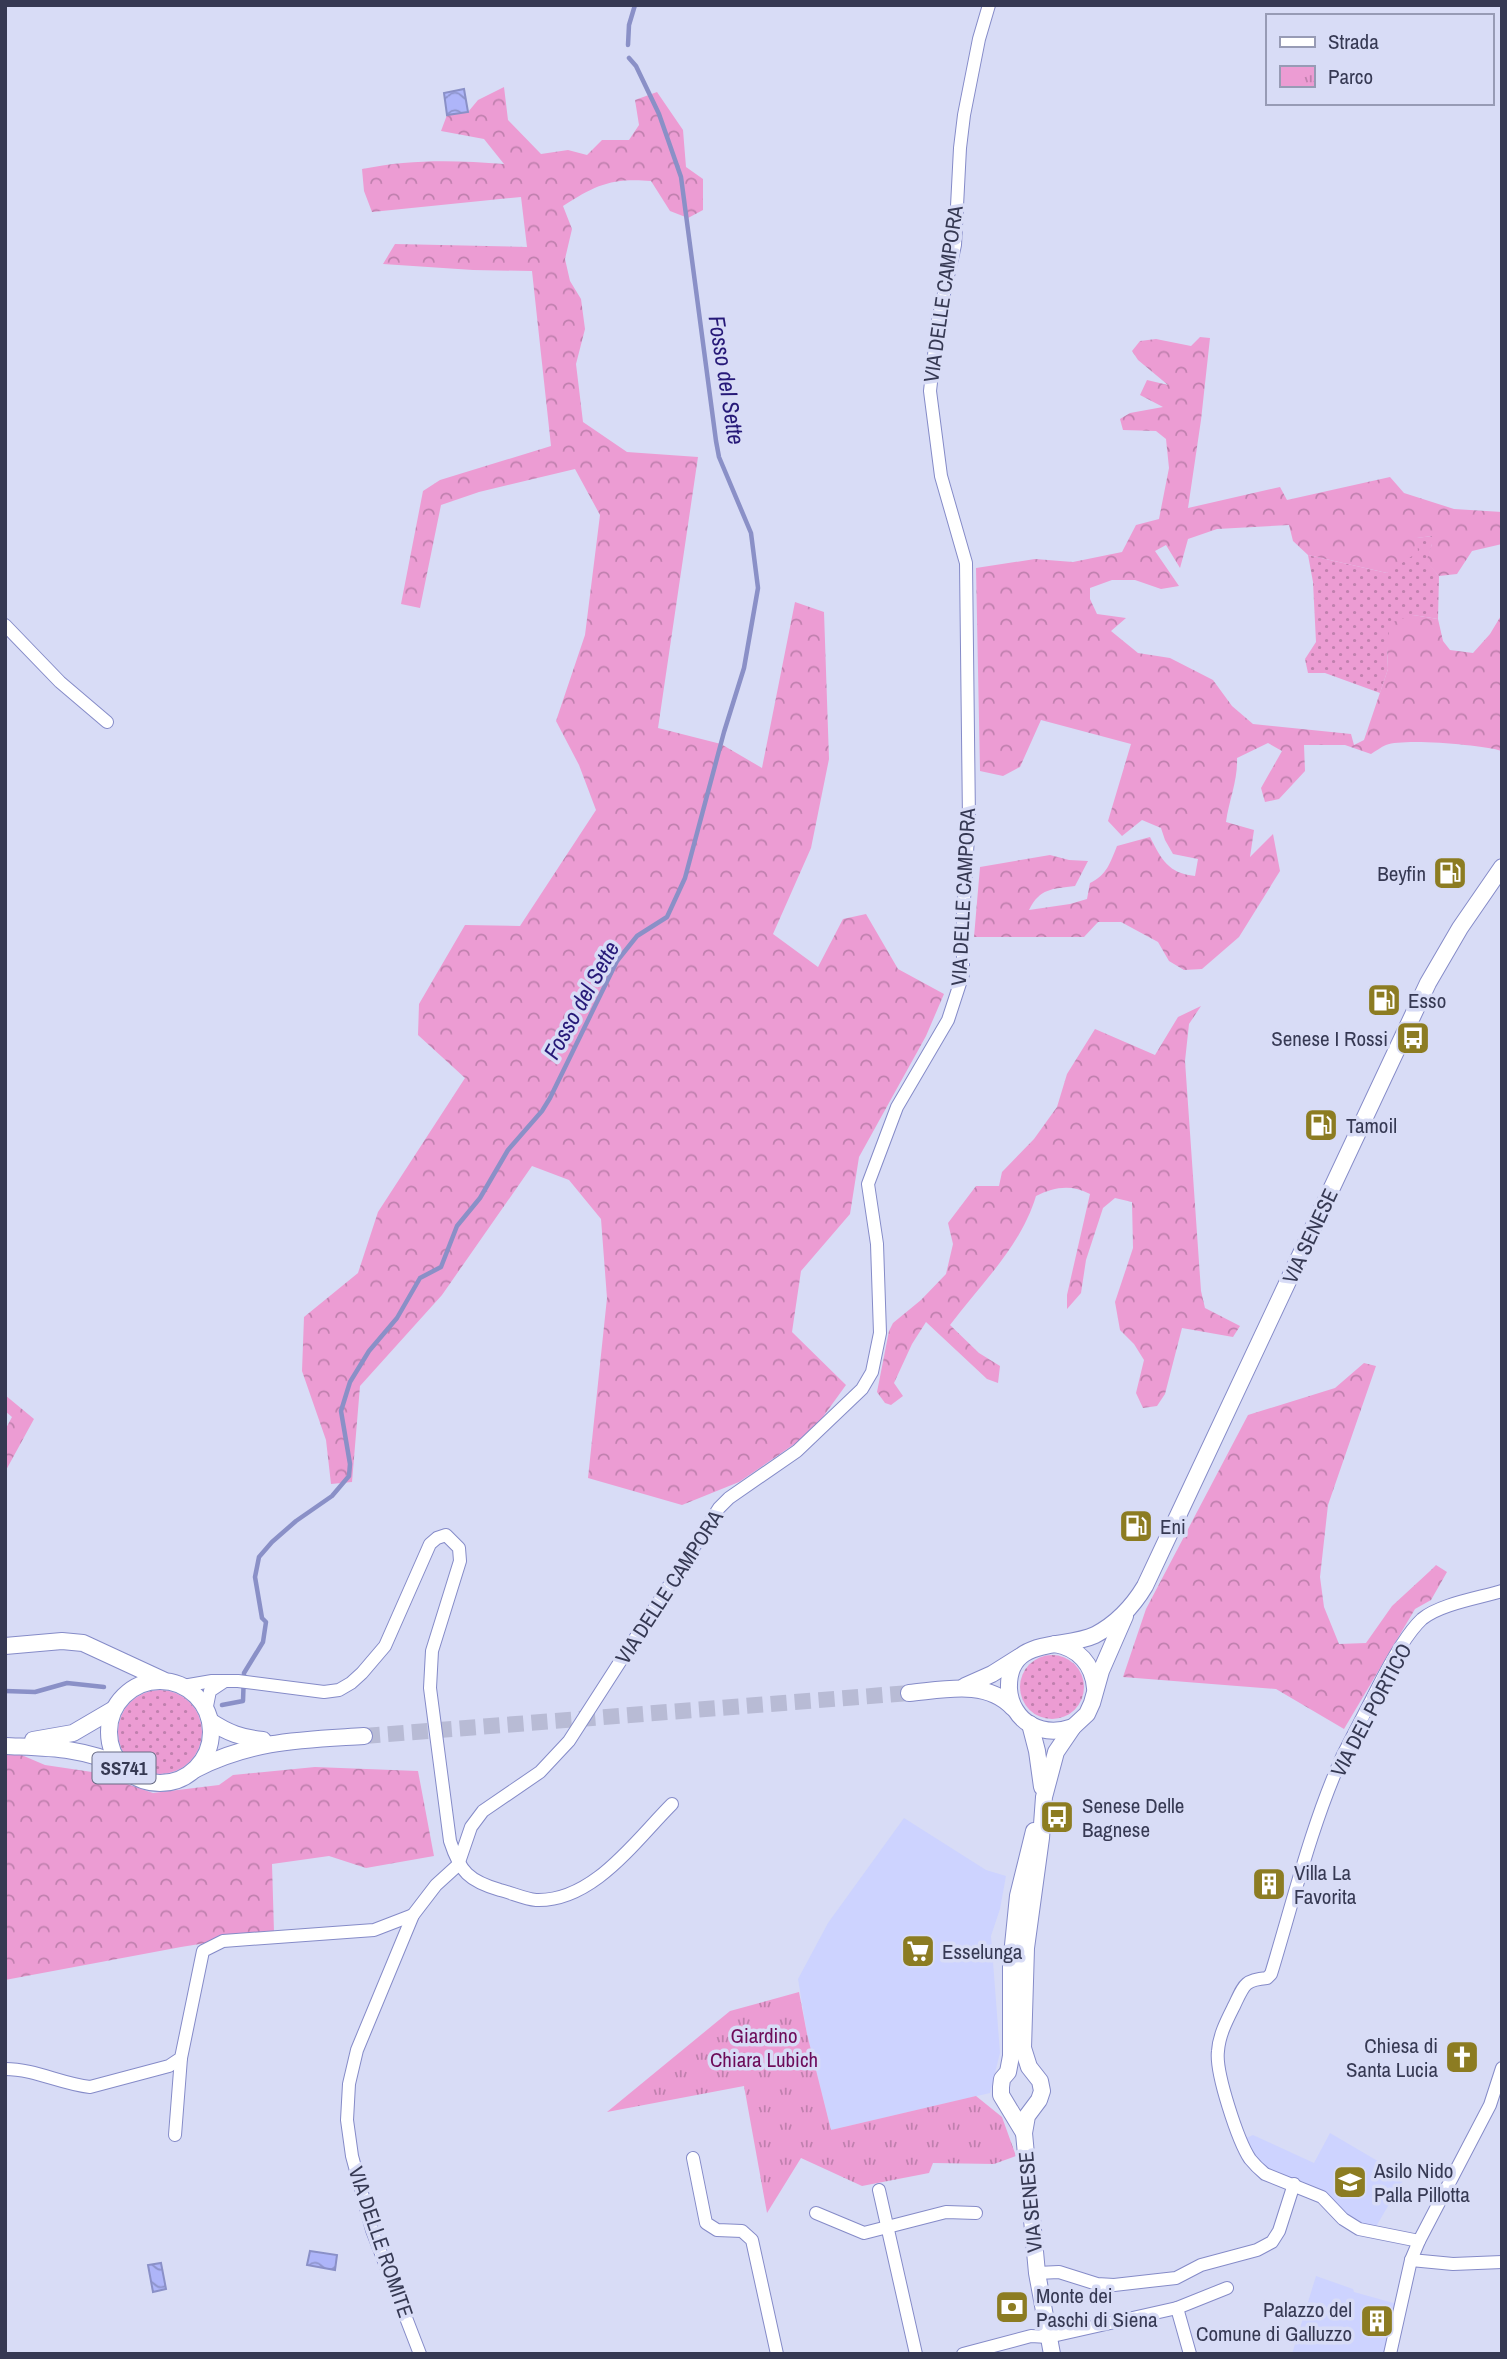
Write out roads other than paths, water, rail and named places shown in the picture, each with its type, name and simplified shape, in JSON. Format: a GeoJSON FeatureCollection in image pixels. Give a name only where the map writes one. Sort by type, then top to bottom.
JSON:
{"type":"FeatureCollection","features":[{"type":"Feature","properties":{"kind":"main road","name":"VIA SENESE"},"geometry":{"type":"LineString","coordinates":[[1052,2354],[1037,2273],[1024,2133],[1026,2119],[1042,2091],[1040,2081],[1032,2071],[1023,2048],[1026,1948],[1044,1802],[1037,1751],[1009,1696],[1012,1670],[1020,1658],[1031,1650],[1095,1635],[1127,1611],[1139,1596],[1154,1570],[1428,983],[1469,914],[1502,867]]}},
{"type":"Feature","properties":{"kind":"main road","name":"VIA SENESE"},"geometry":{"type":"LineString","coordinates":[[1024,2133],[1000,2087],[1008,2072],[1012,2048],[1011,1965],[1017,1905],[1028,1852],[1056,1752],[1073,1727],[1087,1714],[1101,1671],[1127,1611]]}},
{"type":"Feature","properties":{"kind":"main road"},"geometry":{"type":"LineString","coordinates":[[5,1646],[74,1641],[183,1686]]}},
{"type":"Feature","properties":{"kind":"main road"},"geometry":{"type":"LineString","coordinates":[[1049,1644],[1071,1648],[1085,1660],[1094,1676],[1095,1694]]}},
{"type":"Feature","properties":{"kind":"main road"},"geometry":{"type":"LineString","coordinates":[[959,1688],[992,1674],[1031,1650]]}},
{"type":"Feature","properties":{"kind":"main road"},"geometry":{"type":"LineString","coordinates":[[113,1657],[121,1674],[117,1703]]}},
{"type":"Feature","properties":{"kind":"main road","name":"SS741"},"geometry":{"type":"LineString","coordinates":[[5,1746],[73,1733],[136,1687],[166,1681]]}},
{"type":"Feature","properties":{"kind":"main road","name":"SS741"},"geometry":{"type":"LineString","coordinates":[[183,1686],[199,1699],[208,1716],[225,1731],[240,1738],[276,1742]]}},
{"type":"Feature","properties":{"kind":"main road"},"geometry":{"type":"LineString","coordinates":[[909,1693],[959,1688],[989,1692],[1008,1703],[1023,1719],[1048,1730],[1073,1727]]}},
{"type":"Feature","properties":{"kind":"main road","name":"SS741"},"geometry":{"type":"LineString","coordinates":[[117,1703],[109,1723],[109,1735],[111,1746],[122,1766]]}},
{"type":"Feature","properties":{"kind":"main road"},"geometry":{"type":"LineString","coordinates":[[194,1770],[209,1748],[208,1716]]}},
{"type":"Feature","properties":{"kind":"main road","name":"SS741"},"geometry":{"type":"LineString","coordinates":[[5,1746],[67,1748],[94,1754],[151,1783],[180,1779],[240,1750],[276,1742],[364,1736]]}},
{"type":"Feature","properties":{"kind":"main road"},"geometry":{"type":"LineString","coordinates":[[1008,2072],[1018,2068],[1032,2071]]}},
{"type":"Feature","properties":{"kind":"main road"},"geometry":{"type":"LineString","coordinates":[[1008,2105],[1018,2109],[1032,2107]]}},
{"type":"Feature","properties":{"kind":"street","name":"VIA DELLE CAMPORA"},"geometry":{"type":"LineString","coordinates":[[458,1865],[471,1827],[483,1811],[540,1772],[569,1741],[719,1508],[729,1498],[797,1451],[862,1389],[872,1372],[880,1333],[877,1244],[868,1184],[897,1107],[948,1020],[963,974],[963,915],[969,821],[966,563],[941,476],[930,391],[938,320],[955,245],[964,115],[979,38],[989,5]]}},
{"type":"Feature","properties":{"kind":"street"},"geometry":{"type":"LineString","coordinates":[[5,625],[60,682],[107,722]]}},
{"type":"Feature","properties":{"kind":"street"},"geometry":{"type":"LineString","coordinates":[[183,1686],[231,1681],[324,1692],[339,1690],[362,1673],[385,1646],[430,1544],[446,1535],[459,1548],[460,1561],[432,1651],[430,1688],[450,1841],[458,1865],[471,1877],[494,1888],[534,1900],[562,1898],[584,1888],[619,1858],[672,1804]]}},
{"type":"Feature","properties":{"kind":"street","name":"VIA DEL PORTICO"},"geometry":{"type":"LineString","coordinates":[[1419,2241],[1359,2230],[1343,2219],[1322,2197],[1265,2174],[1250,2158],[1221,2082],[1217,2067],[1218,2050],[1221,2033],[1243,1986],[1255,1978],[1267,1978],[1271,1974],[1311,1841],[1342,1758],[1385,1674],[1423,1618],[1439,1610],[1502,1591]]}},
{"type":"Feature","properties":{"kind":"street"},"geometry":{"type":"LineString","coordinates":[[208,1716],[210,1691],[231,1681]]}},
{"type":"Feature","properties":{"kind":"street","name":"VIA DELLE ROMITE"},"geometry":{"type":"LineString","coordinates":[[420,2354],[372,2230],[352,2157],[347,2120],[349,2084],[357,2050],[413,1914],[436,1885],[458,1865]]}},
{"type":"Feature","properties":{"kind":"street"},"geometry":{"type":"LineString","coordinates":[[175,2135],[181,2058],[203,1951],[223,1941],[374,1930],[413,1914]]}},
{"type":"Feature","properties":{"kind":"street"},"geometry":{"type":"LineString","coordinates":[[5,2069],[43,2074],[90,2087],[169,2066],[181,2058]]}},
{"type":"Feature","properties":{"kind":"street"},"geometry":{"type":"LineString","coordinates":[[1390,2354],[1411,2260],[1490,2105],[1502,2067]]}},
{"type":"Feature","properties":{"kind":"street"},"geometry":{"type":"LineString","coordinates":[[693,2158],[706,2222],[717,2230],[743,2231],[752,2241],[778,2354]]}},
{"type":"Feature","properties":{"kind":"street"},"geometry":{"type":"LineString","coordinates":[[1037,2273],[1059,2272],[1097,2284],[1114,2285],[1176,2278],[1201,2265],[1257,2250],[1272,2242],[1279,2231],[1294,2184]]}},
{"type":"Feature","properties":{"kind":"street"},"geometry":{"type":"LineString","coordinates":[[879,2190],[916,2354]]}},
{"type":"Feature","properties":{"kind":"street"},"geometry":{"type":"LineString","coordinates":[[816,2213],[864,2233],[946,2212],[976,2213]]}},
{"type":"Feature","properties":{"kind":"street"},"geometry":{"type":"LineString","coordinates":[[1411,2260],[1453,2264],[1502,2262]]}},
{"type":"Feature","properties":{"kind":"street"},"geometry":{"type":"LineString","coordinates":[[963,2354],[1031,2336],[1048,2337],[1177,2308],[1227,2288]]}},
{"type":"Feature","properties":{"kind":"street"},"geometry":{"type":"LineString","coordinates":[[1177,2308],[1190,2354]]}},
{"type":"Feature","properties":{"kind":"water"},"geometry":{"type":"Polygon","coordinates":[[[464,89],[468,112],[447,115],[444,93],[464,89]]]}},
{"type":"Feature","properties":{"kind":"water"},"geometry":{"type":"Polygon","coordinates":[[[310,2251],[337,2255],[335,2270],[307,2265],[310,2251]]]}},
{"type":"Feature","properties":{"kind":"water"},"geometry":{"type":"Polygon","coordinates":[[[161,2263],[166,2289],[153,2292],[148,2265],[161,2263]]]}},
{"type":"Feature","properties":{"kind":"waterway","name":"Fosso del Sette"},"geometry":{"type":"LineString","coordinates":[[628,45],[629,25],[635,5]]}},
{"type":"Feature","properties":{"kind":"waterway","name":"Fosso del Sette"},"geometry":{"type":"LineString","coordinates":[[222,1705],[243,1701],[244,1673],[263,1642],[266,1622],[262,1618],[255,1577],[259,1557],[296,1521],[332,1496],[349,1476],[350,1464],[341,1411],[350,1382],[369,1351],[397,1318],[420,1278],[441,1267],[457,1226],[480,1198],[508,1150],[542,1111],[617,961],[637,936],[667,917],[685,878],[744,668],[758,588],[751,533],[719,457],[681,177],[659,114],[636,66],[629,58]]}},
{"type":"Feature","properties":{"kind":"waterway","name":"Fosso del Sette"},"geometry":{"type":"LineString","coordinates":[[5,1691],[35,1692],[67,1683],[104,1687]]}},
{"type":"Feature","properties":{"kind":"tunnel"},"geometry":{"type":"LineString","coordinates":[[364,1736],[909,1693]]}},
{"type":"Feature","properties":{"kind":"place","name":"Beyfin"},"geometry":{"type":"Point","coordinates":[1450,873]}},
{"type":"Feature","properties":{"kind":"place","name":"Esso"},"geometry":{"type":"Point","coordinates":[1384,1000]}},
{"type":"Feature","properties":{"kind":"place","name":"Senese I Rossi"},"geometry":{"type":"Point","coordinates":[1413,1038]}},
{"type":"Feature","properties":{"kind":"place","name":"Tamoil"},"geometry":{"type":"Point","coordinates":[1321,1125]}},
{"type":"Feature","properties":{"kind":"place","name":"Eni"},"geometry":{"type":"Point","coordinates":[1136,1526]}},
{"type":"Feature","properties":{"kind":"place","name":"Senese Delle Bagnese"},"geometry":{"type":"Point","coordinates":[1057,1817]}},
{"type":"Feature","properties":{"kind":"place","name":"Villa La Favorita"},"geometry":{"type":"Point","coordinates":[1269,1884]}},
{"type":"Feature","properties":{"kind":"place","name":"Esselunga"},"geometry":{"type":"Point","coordinates":[918,1951]}},
{"type":"Feature","properties":{"kind":"place","name":"Chiesa di Santa Lucia"},"geometry":{"type":"Point","coordinates":[1462,2057]}},
{"type":"Feature","properties":{"kind":"place","name":"Asilo Nido Palla Pillotta"},"geometry":{"type":"Point","coordinates":[1350,2182]}},
{"type":"Feature","properties":{"kind":"place","name":"Monte dei Paschi di Siena"},"geometry":{"type":"Point","coordinates":[1012,2307]}},
{"type":"Feature","properties":{"kind":"place","name":"Palazzo del Comune di Galluzzo"},"geometry":{"type":"Point","coordinates":[1377,2321]}},
{"type":"Feature","properties":{"kind":"park label","name":"Giardino Chiara Lubich"},"geometry":{"type":"Point","coordinates":[764,2047]}}]}
